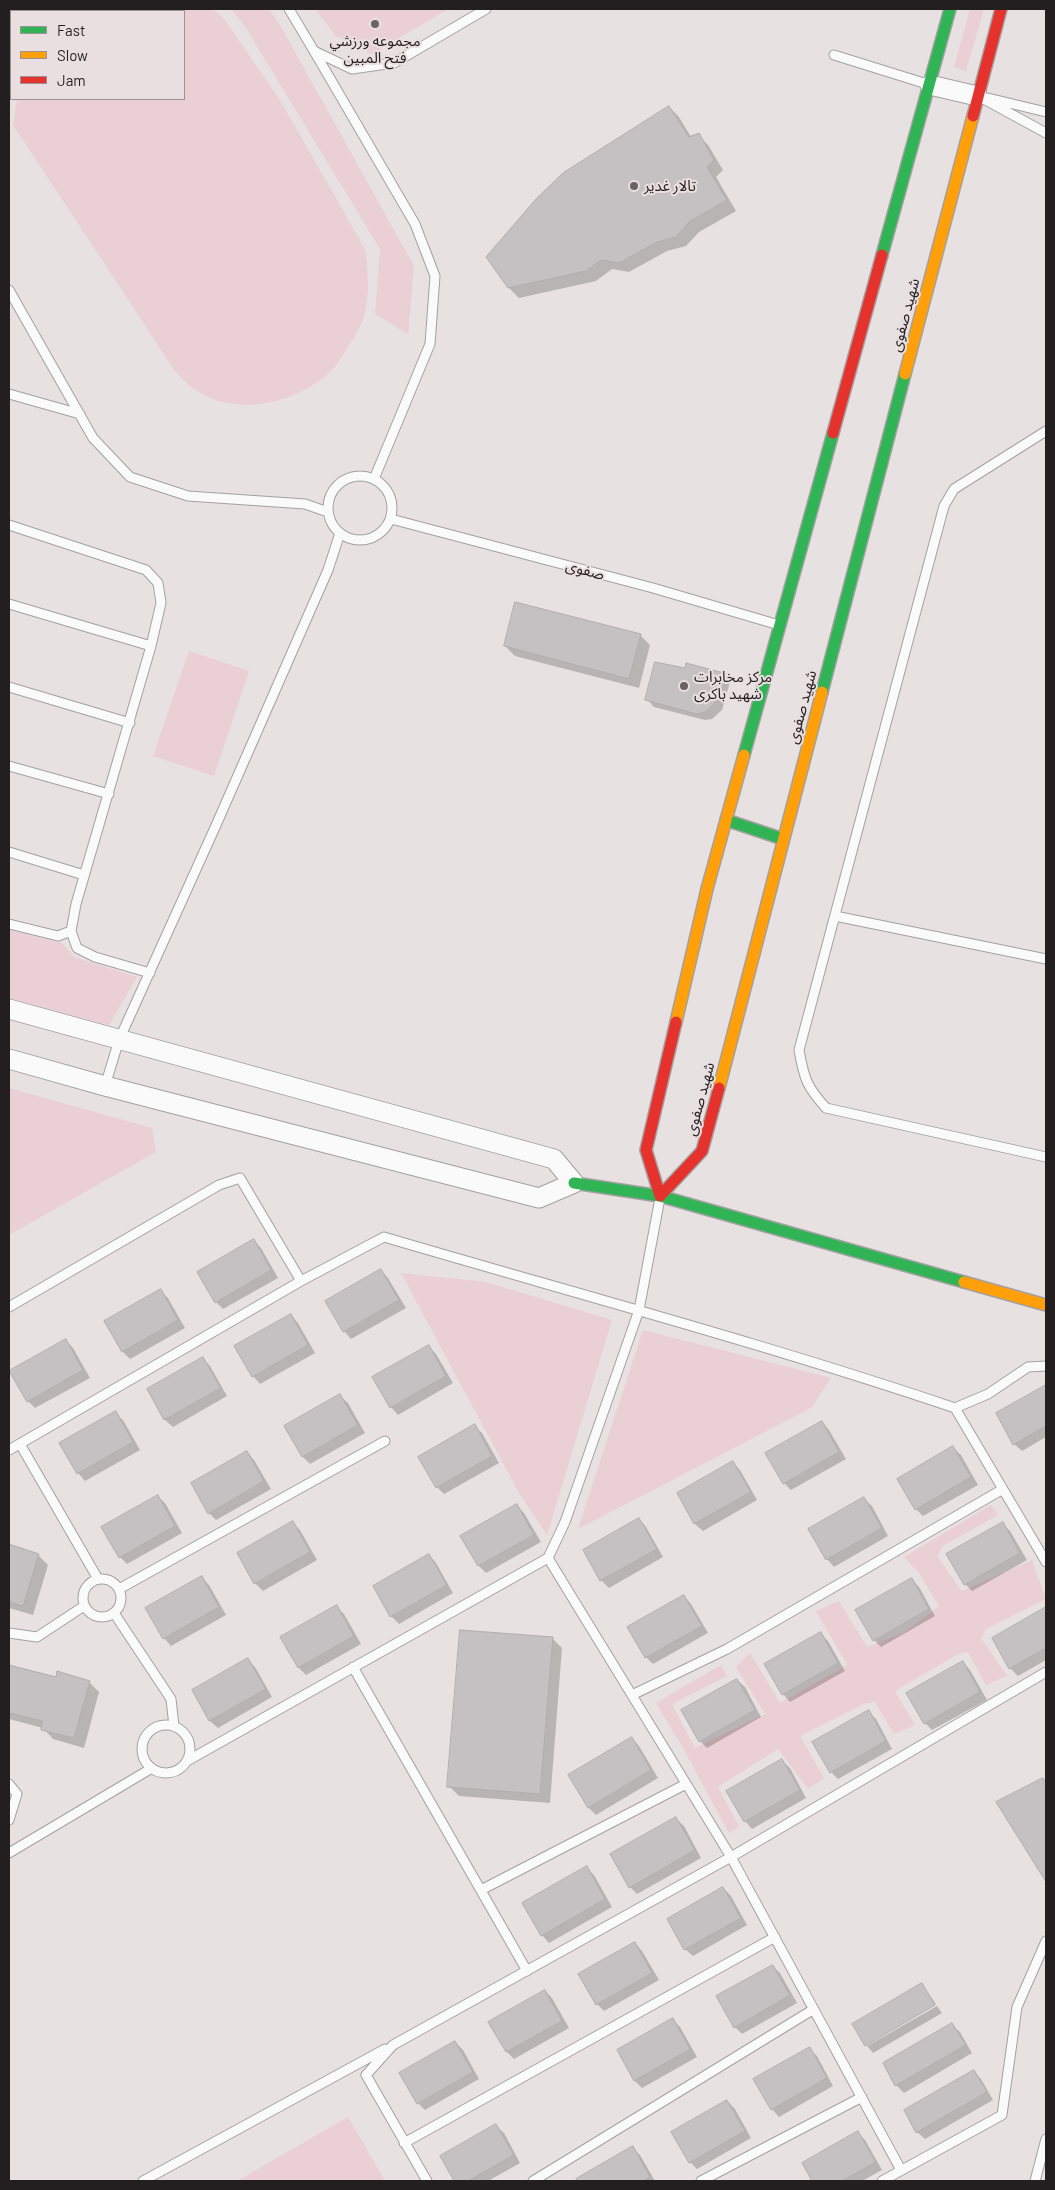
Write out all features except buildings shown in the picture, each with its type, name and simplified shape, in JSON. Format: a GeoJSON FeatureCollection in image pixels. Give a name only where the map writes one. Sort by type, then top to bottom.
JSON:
{"type":"FeatureCollection","features":[{"type":"Feature","properties":{"kind":"street"},"geometry":{"type":"LineString","coordinates":[[660,1196],[646,1150],[707,889],[950,9]]}},
{"type":"Feature","properties":{"kind":"street","name":"شهید صفوی"},"geometry":{"type":"LineString","coordinates":[[660,1196],[702,1151],[1001,9]]}},
{"type":"Feature","properties":{"kind":"street"},"geometry":{"type":"LineString","coordinates":[[930,85],[977,96]]}},
{"type":"Feature","properties":{"kind":"street"},"geometry":{"type":"LineString","coordinates":[[726,820],[783,839]]}},
{"type":"Feature","properties":{"kind":"street"},"geometry":{"type":"LineString","coordinates":[[9,1010],[554,1159],[574,1183]]}},
{"type":"Feature","properties":{"kind":"street"},"geometry":{"type":"LineString","coordinates":[[9,1059],[104,1086],[539,1198],[574,1183],[660,1196],[1046,1305]]}},
{"type":"Feature","properties":{"kind":"lane"},"geometry":{"type":"LineString","coordinates":[[289,9],[415,224],[435,276],[430,344],[374,479]]}},
{"type":"Feature","properties":{"kind":"lane"},"geometry":{"type":"LineString","coordinates":[[314,51],[352,69],[394,63],[486,9]]}},
{"type":"Feature","properties":{"kind":"lane"},"geometry":{"type":"LineString","coordinates":[[834,55],[930,85]]}},
{"type":"Feature","properties":{"kind":"lane"},"geometry":{"type":"LineString","coordinates":[[977,96],[1046,112]]}},
{"type":"Feature","properties":{"kind":"lane"},"geometry":{"type":"LineString","coordinates":[[977,96],[1046,133]]}},
{"type":"Feature","properties":{"kind":"lane"},"geometry":{"type":"LineString","coordinates":[[9,290],[93,438],[130,477],[188,496],[305,504],[328,512]]}},
{"type":"Feature","properties":{"kind":"lane"},"geometry":{"type":"LineString","coordinates":[[9,394],[80,414]]}},
{"type":"Feature","properties":{"kind":"lane"},"geometry":{"type":"LineString","coordinates":[[1046,431],[954,489],[944,506],[799,1050],[804,1079],[826,1108],[1046,1157]]}},
{"type":"Feature","properties":{"kind":"lane"},"geometry":{"type":"LineString","coordinates":[[365,476],[374,479],[388,491],[393,510],[391,519],[378,535],[358,540],[348,538],[334,527],[328,512],[332,493],[346,479],[365,476]]}},
{"type":"Feature","properties":{"kind":"lane","name":"صفوی"},"geometry":{"type":"LineString","coordinates":[[391,519],[653,588],[779,625]]}},
{"type":"Feature","properties":{"kind":"lane"},"geometry":{"type":"LineString","coordinates":[[9,525],[146,570],[158,583],[161,604],[151,646],[84,875],[71,931],[77,948],[94,957],[150,973]]}},
{"type":"Feature","properties":{"kind":"lane"},"geometry":{"type":"LineString","coordinates":[[104,1086],[119,1040],[324,579],[340,533]]}},
{"type":"Feature","properties":{"kind":"lane"},"geometry":{"type":"LineString","coordinates":[[9,604],[151,646]]}},
{"type":"Feature","properties":{"kind":"lane"},"geometry":{"type":"LineString","coordinates":[[9,687],[130,723]]}},
{"type":"Feature","properties":{"kind":"lane"},"geometry":{"type":"LineString","coordinates":[[9,766],[109,794]]}},
{"type":"Feature","properties":{"kind":"lane"},"geometry":{"type":"LineString","coordinates":[[9,852],[84,875]]}},
{"type":"Feature","properties":{"kind":"lane"},"geometry":{"type":"LineString","coordinates":[[835,916],[1046,959]]}},
{"type":"Feature","properties":{"kind":"lane"},"geometry":{"type":"LineString","coordinates":[[9,924],[58,936],[71,931]]}},
{"type":"Feature","properties":{"kind":"lane"},"geometry":{"type":"LineString","coordinates":[[9,1307],[219,1185],[240,1178],[301,1281]]}},
{"type":"Feature","properties":{"kind":"lane"},"geometry":{"type":"LineString","coordinates":[[187,1761],[190,1747],[189,1740],[181,1729],[174,1726],[159,1725],[147,1734],[142,1748],[143,1756],[152,1768],[167,1773],[182,1767],[187,1761],[548,1558],[565,1522],[639,1310],[660,1196]]}},
{"type":"Feature","properties":{"kind":"lane"},"geometry":{"type":"LineString","coordinates":[[9,1450],[301,1281],[384,1237],[639,1310],[882,1383],[955,1408],[1046,1562]]}},
{"type":"Feature","properties":{"kind":"lane"},"geometry":{"type":"LineString","coordinates":[[955,1408],[988,1394],[1028,1367],[1046,1366]]}},
{"type":"Feature","properties":{"kind":"lane"},"geometry":{"type":"LineString","coordinates":[[119,1588],[386,1441]]}},
{"type":"Feature","properties":{"kind":"lane"},"geometry":{"type":"LineString","coordinates":[[20,1444],[98,1579]]}},
{"type":"Feature","properties":{"kind":"lane"},"geometry":{"type":"LineString","coordinates":[[632,1695],[727,1649],[1003,1489]]}},
{"type":"Feature","properties":{"kind":"lane"},"geometry":{"type":"LineString","coordinates":[[548,1558],[731,1857],[901,2170]]}},
{"type":"Feature","properties":{"kind":"lane"},"geometry":{"type":"LineString","coordinates":[[98,1579],[110,1580],[119,1588],[121,1602],[114,1613],[104,1617],[97,1617],[87,1611],[82,1600],[88,1584],[98,1579]]}},
{"type":"Feature","properties":{"kind":"lane"},"geometry":{"type":"LineString","coordinates":[[9,1633],[37,1637],[84,1606]]}},
{"type":"Feature","properties":{"kind":"lane"},"geometry":{"type":"LineString","coordinates":[[114,1613],[171,1699],[174,1726]]}},
{"type":"Feature","properties":{"kind":"lane"},"geometry":{"type":"LineString","coordinates":[[353,1668],[527,1971]]}},
{"type":"Feature","properties":{"kind":"lane"},"geometry":{"type":"LineString","coordinates":[[144,2181],[731,1857],[1046,1672]]}},
{"type":"Feature","properties":{"kind":"lane"},"geometry":{"type":"LineString","coordinates":[[9,1853],[152,1768]]}},
{"type":"Feature","properties":{"kind":"lane"},"geometry":{"type":"LineString","coordinates":[[9,1784],[17,1794],[9,1820]]}},
{"type":"Feature","properties":{"kind":"lane"},"geometry":{"type":"LineString","coordinates":[[481,1890],[686,1784]]}},
{"type":"Feature","properties":{"kind":"lane"},"geometry":{"type":"LineString","coordinates":[[404,2143],[775,1937]]}},
{"type":"Feature","properties":{"kind":"lane"},"geometry":{"type":"LineString","coordinates":[[882,2181],[1002,2114],[1017,2007],[1046,1941]]}},
{"type":"Feature","properties":{"kind":"lane"},"geometry":{"type":"LineString","coordinates":[[533,2181],[814,2009]]}},
{"type":"Feature","properties":{"kind":"lane"},"geometry":{"type":"LineString","coordinates":[[394,2044],[366,2076],[427,2181]]}},
{"type":"Feature","properties":{"kind":"lane"},"geometry":{"type":"LineString","coordinates":[[701,2181],[862,2096]]}},
{"type":"Feature","properties":{"kind":"lane"},"geometry":{"type":"LineString","coordinates":[[1035,2181],[1046,2139]]}},
{"type":"Feature","properties":{"kind":"shaded area"},"geometry":{"type":"Polygon","coordinates":[[[213,9],[224,19],[280,100],[365,249],[368,289],[364,318],[336,365],[317,382],[301,392],[283,399],[246,405],[210,398],[191,387],[175,371],[13,125],[17,100],[185,100],[185,10],[54,10],[213,9]]]}},
{"type":"Feature","properties":{"kind":"shaded area"},"geometry":{"type":"Polygon","coordinates":[[[231,9],[269,9],[280,25],[414,266],[408,334],[375,314],[380,249],[244,25],[231,9]]]}},
{"type":"Feature","properties":{"kind":"shaded area","name":"مجموعه ورزشي فتح المبين"},"geometry":{"type":"Polygon","coordinates":[[[315,9],[448,9],[372,54],[336,36],[315,9]]]}},
{"type":"Feature","properties":{"kind":"shaded area"},"geometry":{"type":"Polygon","coordinates":[[[970,9],[984,9],[966,71],[954,67],[970,9]]]}},
{"type":"Feature","properties":{"kind":"shaded area"},"geometry":{"type":"Polygon","coordinates":[[[189,651],[249,671],[214,776],[153,756],[189,651]]]}},
{"type":"Feature","properties":{"kind":"shaded area"},"geometry":{"type":"Polygon","coordinates":[[[9,930],[62,943],[74,957],[137,977],[109,1025],[9,998],[9,930]]]}},
{"type":"Feature","properties":{"kind":"shaded area"},"geometry":{"type":"Polygon","coordinates":[[[9,1088],[152,1128],[156,1152],[9,1235],[9,1088]]]}},
{"type":"Feature","properties":{"kind":"shaded area"},"geometry":{"type":"Polygon","coordinates":[[[401,1273],[486,1282],[612,1320],[547,1535],[519,1493],[401,1273]]]}},
{"type":"Feature","properties":{"kind":"shaded area"},"geometry":{"type":"Polygon","coordinates":[[[643,1330],[831,1378],[811,1408],[578,1529],[643,1330]]]}},
{"type":"Feature","properties":{"kind":"shaded area"},"geometry":{"type":"Polygon","coordinates":[[[991,1505],[998,1515],[944,1545],[937,1556],[962,1591],[1032,1560],[1046,1599],[986,1629],[981,1638],[1007,1676],[986,1685],[968,1652],[958,1654],[895,1691],[915,1725],[894,1734],[875,1702],[864,1704],[800,1736],[824,1778],[808,1789],[778,1749],[718,1787],[739,1827],[729,1833],[656,1703],[721,1665],[727,1676],[672,1704],[695,1748],[765,1714],[736,1667],[750,1653],[780,1703],[847,1665],[816,1611],[839,1601],[867,1647],[903,1633],[939,1606],[919,1573],[904,1557],[991,1505]]]}},
{"type":"Feature","properties":{"kind":"shaded area"},"geometry":{"type":"Polygon","coordinates":[[[348,2117],[385,2181],[237,2181],[348,2117]]]}},
{"type":"Feature","properties":{"kind":"traffic: fast"},"geometry":{"type":"LineString","coordinates":[[882,255],[950,9]]}},
{"type":"Feature","properties":{"kind":"traffic: fast"},"geometry":{"type":"LineString","coordinates":[[822,692],[905,374]]}},
{"type":"Feature","properties":{"kind":"traffic: fast"},"geometry":{"type":"LineString","coordinates":[[744,755],[833,433]]}},
{"type":"Feature","properties":{"kind":"traffic: fast"},"geometry":{"type":"LineString","coordinates":[[726,820],[783,839]]}},
{"type":"Feature","properties":{"kind":"traffic: fast"},"geometry":{"type":"LineString","coordinates":[[574,1183],[660,1196],[964,1282]]}},
{"type":"Feature","properties":{"kind":"traffic: slow"},"geometry":{"type":"LineString","coordinates":[[905,374],[973,116]]}},
{"type":"Feature","properties":{"kind":"traffic: slow"},"geometry":{"type":"LineString","coordinates":[[719,1088],[822,692]]}},
{"type":"Feature","properties":{"kind":"traffic: slow"},"geometry":{"type":"LineString","coordinates":[[676,1022],[707,889],[744,755]]}},
{"type":"Feature","properties":{"kind":"traffic: slow"},"geometry":{"type":"LineString","coordinates":[[964,1282],[1046,1305]]}},
{"type":"Feature","properties":{"kind":"traffic: jam"},"geometry":{"type":"LineString","coordinates":[[973,116],[1001,9]]}},
{"type":"Feature","properties":{"kind":"traffic: jam"},"geometry":{"type":"LineString","coordinates":[[833,433],[882,255]]}},
{"type":"Feature","properties":{"kind":"traffic: jam"},"geometry":{"type":"LineString","coordinates":[[676,1022],[646,1150],[660,1196],[702,1151],[719,1088]]}},
{"type":"Feature","properties":{"kind":"place","name":"مجموعه ورزشي فتح المبين"},"geometry":{"type":"Point","coordinates":[375,24]}},
{"type":"Feature","properties":{"kind":"place","name":"تالار غدیر"},"geometry":{"type":"Point","coordinates":[634,186]}},
{"type":"Feature","properties":{"kind":"place","name":"مرکز مخابرات شهید باکری"},"geometry":{"type":"Point","coordinates":[684,686]}}]}
